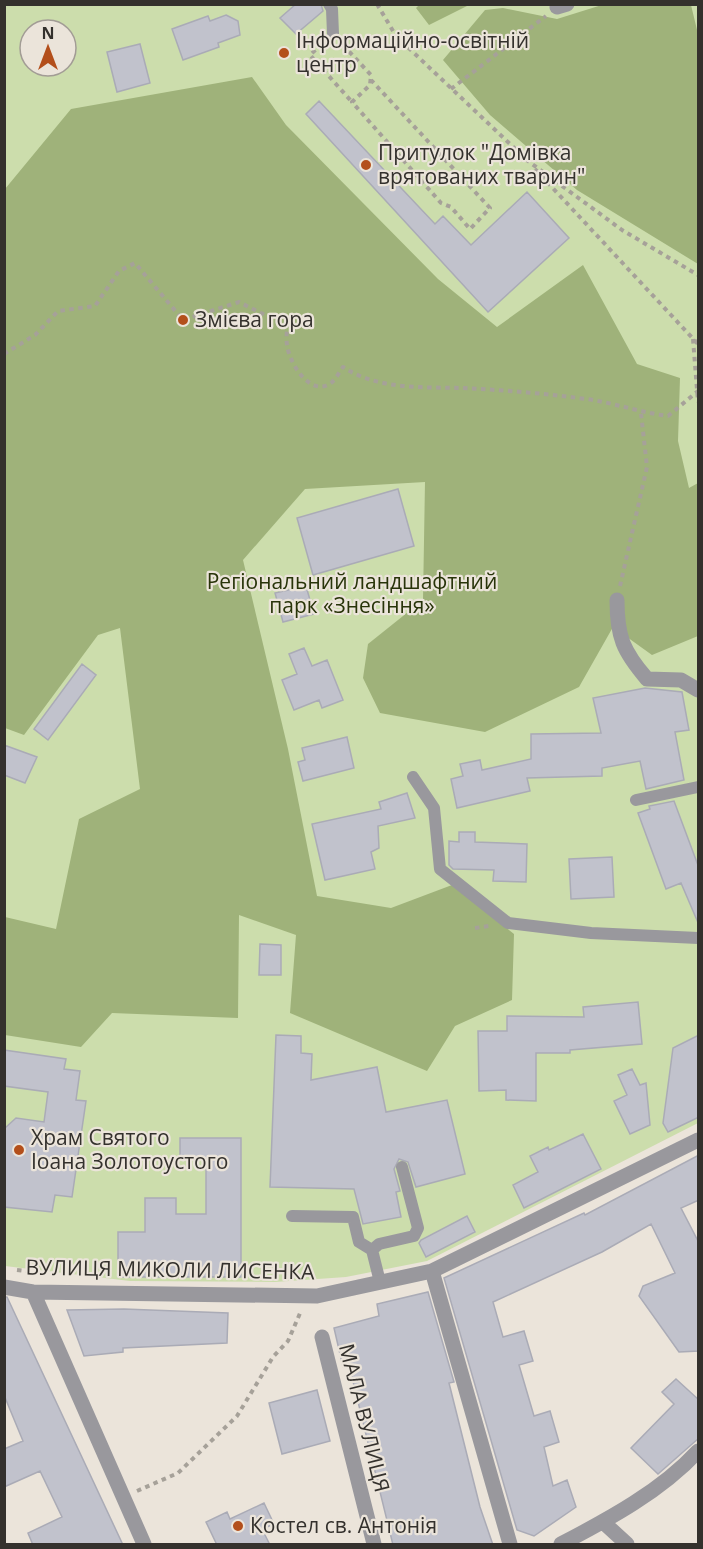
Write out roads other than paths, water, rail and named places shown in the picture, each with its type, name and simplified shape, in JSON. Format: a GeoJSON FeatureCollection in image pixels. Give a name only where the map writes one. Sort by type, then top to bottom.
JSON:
{"type":"FeatureCollection","features":[{"type":"Feature","properties":{"kind":"street"},"geometry":{"type":"LineString","coordinates":[[617,600],[618,633],[628,657],[647,679],[681,680],[699,690]]}},
{"type":"Feature","properties":{"kind":"street","name":"ВУЛИЦЯ МИКОЛИ ЛИСЕНКА"},"geometry":{"type":"LineString","coordinates":[[4,1287],[33,1292],[317,1296],[432,1271],[699,1140]]}},
{"type":"Feature","properties":{"kind":"street"},"geometry":{"type":"LineString","coordinates":[[432,1271],[510,1545]]}},
{"type":"Feature","properties":{"kind":"street"},"geometry":{"type":"LineString","coordinates":[[33,1292],[144,1545]]}},
{"type":"Feature","properties":{"kind":"street","name":"МАЛА ВУЛИЦЯ"},"geometry":{"type":"LineString","coordinates":[[322,1337],[374,1545]]}},
{"type":"Feature","properties":{"kind":"street"},"geometry":{"type":"LineString","coordinates":[[561,1545],[603,1522],[681,1470],[699,1451]]}},
{"type":"Feature","properties":{"kind":"street"},"geometry":{"type":"LineString","coordinates":[[603,1522],[627,1545]]}},
{"type":"Feature","properties":{"kind":"lane"},"geometry":{"type":"LineString","coordinates":[[329,4],[332,9],[333,34]]}},
{"type":"Feature","properties":{"kind":"lane"},"geometry":{"type":"LineString","coordinates":[[413,777],[434,808],[440,868],[508,923],[591,933],[699,938]]}},
{"type":"Feature","properties":{"kind":"lane"},"geometry":{"type":"LineString","coordinates":[[636,800],[699,787]]}},
{"type":"Feature","properties":{"kind":"lane"},"geometry":{"type":"LineString","coordinates":[[372,1250],[379,1244],[414,1236],[418,1228],[402,1167]]}},
{"type":"Feature","properties":{"kind":"lane"},"geometry":{"type":"LineString","coordinates":[[292,1216],[353,1217],[359,1242],[372,1250],[380,1282]]}},
{"type":"Feature","properties":{"kind":"place","name":"Інформаційно-освітній центр"},"geometry":{"type":"Point","coordinates":[284,53]}},
{"type":"Feature","properties":{"kind":"place","name":"Притулок \"Домівка врятованих тварин\""},"geometry":{"type":"Point","coordinates":[366,165]}},
{"type":"Feature","properties":{"kind":"place","name":"Змієва гора"},"geometry":{"type":"Point","coordinates":[183,320]}},
{"type":"Feature","properties":{"kind":"place","name":"Храм Святого Іоана Золотоустого"},"geometry":{"type":"Point","coordinates":[19,1150]}},
{"type":"Feature","properties":{"kind":"place","name":"Костел св. Антонія"},"geometry":{"type":"Point","coordinates":[238,1526]}},
{"type":"Feature","properties":{"kind":"park label","name":"Регіональний ландшафтний парк «Знесіння»"},"geometry":{"type":"Point","coordinates":[352,594]}}]}
